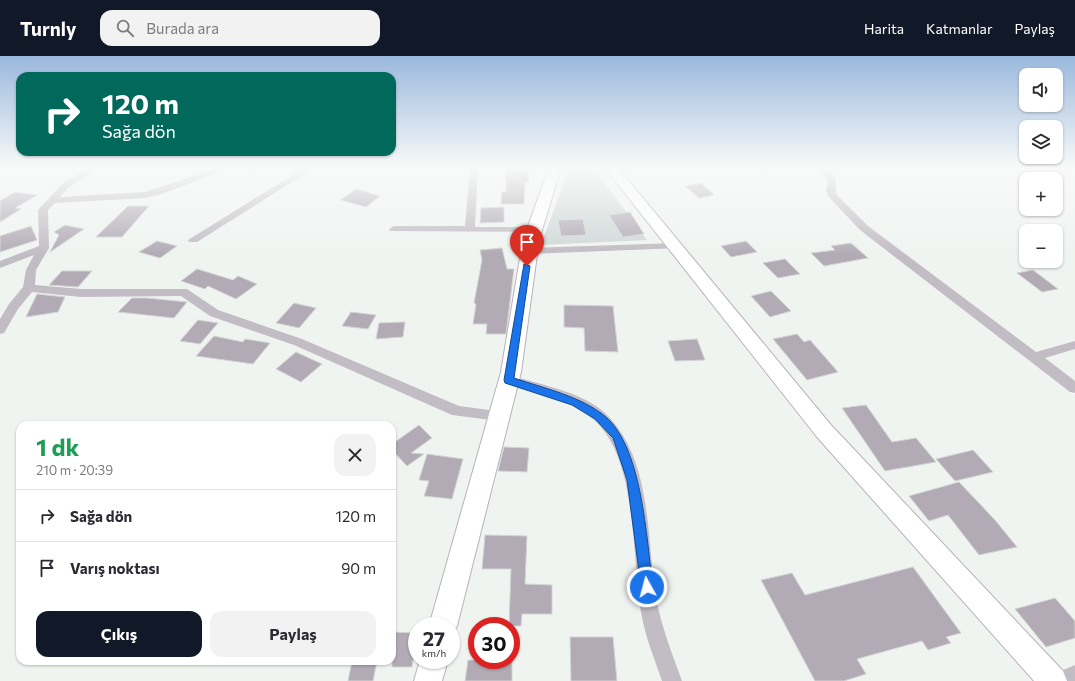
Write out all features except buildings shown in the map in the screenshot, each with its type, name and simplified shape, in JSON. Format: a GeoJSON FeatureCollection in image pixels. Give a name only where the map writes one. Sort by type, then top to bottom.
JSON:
{"type":"FeatureCollection","features":[{"type":"Feature","properties":{"kind":"street"},"geometry":{"type":"LineString","coordinates":[[0,330],[13,307],[29,288],[31,270],[44,248],[42,210],[55,197]]}},
{"type":"Feature","properties":{"kind":"street"},"geometry":{"type":"LineString","coordinates":[[52,200],[105,197]]}},
{"type":"Feature","properties":{"kind":"street"},"geometry":{"type":"LineString","coordinates":[[193,240],[263,197]]}},
{"type":"Feature","properties":{"kind":"street"},"geometry":{"type":"LineString","coordinates":[[470,229],[472,197]]}},
{"type":"Feature","properties":{"kind":"street"},"geometry":{"type":"LineString","coordinates":[[445,617],[509,380],[529,251],[534,230],[545,197]]}},
{"type":"Feature","properties":{"kind":"street"},"geometry":{"type":"LineString","coordinates":[[635,197],[824,431],[1053,681]]}},
{"type":"Feature","properties":{"kind":"street"},"geometry":{"type":"LineString","coordinates":[[834,197],[864,228],[1075,388]]}},
{"type":"Feature","properties":{"kind":"street"},"geometry":{"type":"LineString","coordinates":[[394,229],[534,230]]}},
{"type":"Feature","properties":{"kind":"street"},"geometry":{"type":"LineString","coordinates":[[529,251],[676,246]]}},
{"type":"Feature","properties":{"kind":"street"},"geometry":{"type":"LineString","coordinates":[[0,265],[44,248]]}},
{"type":"Feature","properties":{"kind":"street"},"geometry":{"type":"LineString","coordinates":[[29,288],[81,293],[183,292],[214,312],[298,342],[457,411],[499,416]]}},
{"type":"Feature","properties":{"kind":"street"},"geometry":{"type":"LineString","coordinates":[[1033,357],[1075,345]]}},
{"type":"Feature","properties":{"kind":"street"},"geometry":{"type":"LineString","coordinates":[[509,380],[576,403],[599,416],[617,436],[633,480],[651,617],[672,681]]}},
{"type":"Feature","properties":{"kind":"street"},"geometry":{"type":"LineString","coordinates":[[428,681],[431,669]]}},
{"type":"Feature","properties":{"kind":"street"},"geometry":{"type":"LineString","coordinates":[[1061,681],[1075,675]]}},
{"type":"Feature","properties":{"kind":"shaded area"},"geometry":{"type":"Polygon","coordinates":[[[558,197],[615,197],[647,240],[541,245],[558,197]]]}},
{"type":"Feature","properties":{"kind":"route"},"geometry":{"type":"LineString","coordinates":[[527,266],[509,380],[576,403],[599,416],[617,436],[633,480],[647,587]]}}]}
